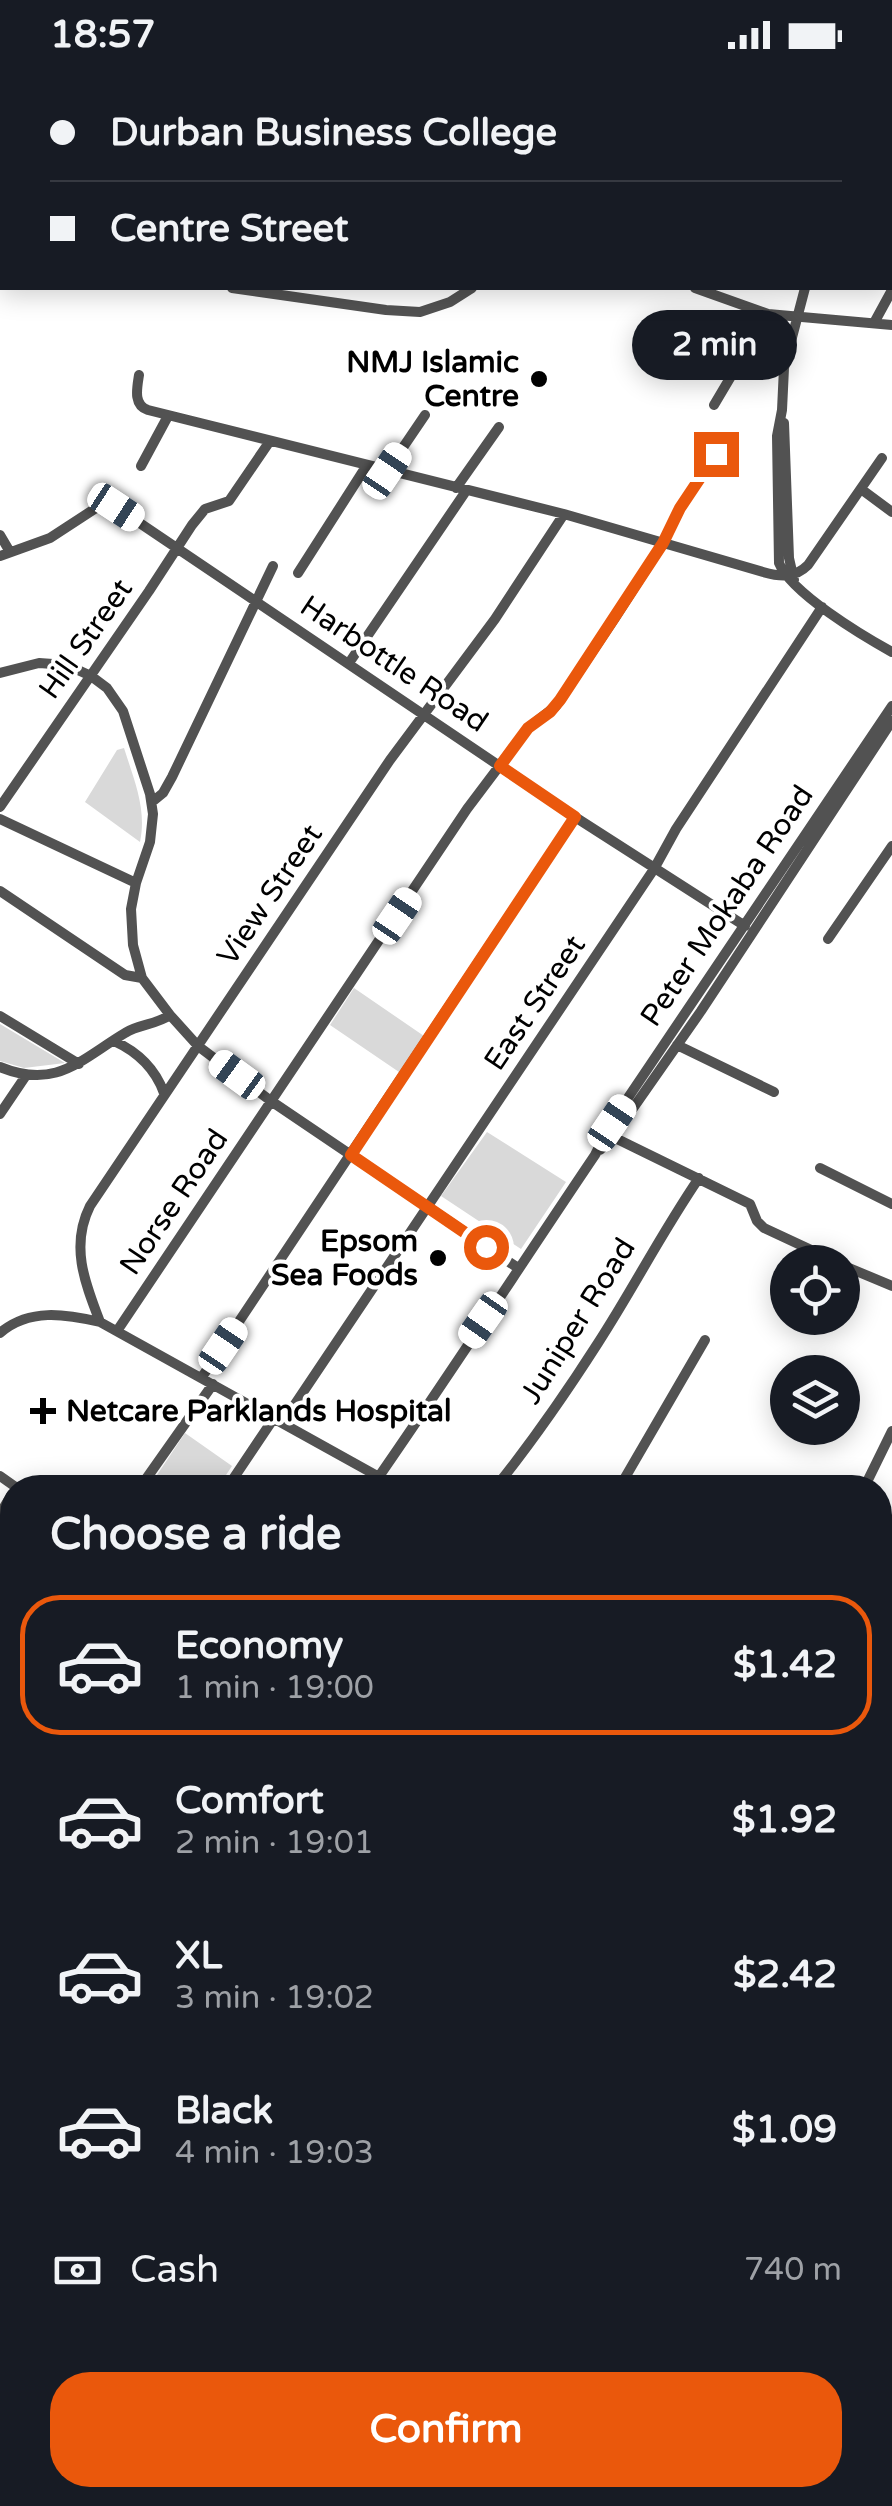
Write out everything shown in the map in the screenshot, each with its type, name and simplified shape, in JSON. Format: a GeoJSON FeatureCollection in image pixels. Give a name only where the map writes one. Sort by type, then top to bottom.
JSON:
{"type":"FeatureCollection","features":[{"type":"Feature","properties":{"kind":"street"},"geometry":{"type":"LineString","coordinates":[[259,290],[420,312],[450,302],[469,290]]}},
{"type":"Feature","properties":{"kind":"street"},"geometry":{"type":"LineString","coordinates":[[701,290],[768,314],[892,324]]}},
{"type":"Feature","properties":{"kind":"street"},"geometry":{"type":"LineString","coordinates":[[791,579],[782,410],[784,368],[803,290]]}},
{"type":"Feature","properties":{"kind":"street"},"geometry":{"type":"LineString","coordinates":[[874,324],[892,290]]}},
{"type":"Feature","properties":{"kind":"street"},"geometry":{"type":"LineString","coordinates":[[714,405],[768,314]]}},
{"type":"Feature","properties":{"kind":"street"},"geometry":{"type":"LineString","coordinates":[[140,375],[139,405],[143,409],[564,514],[791,579],[822,607],[892,652]]}},
{"type":"Feature","properties":{"kind":"street"},"geometry":{"type":"LineString","coordinates":[[387,471],[425,415]]}},
{"type":"Feature","properties":{"kind":"street"},"geometry":{"type":"LineString","coordinates":[[141,466],[168,416]]}},
{"type":"Feature","properties":{"kind":"street"},"geometry":{"type":"LineString","coordinates":[[350,662],[498,427]]}},
{"type":"Feature","properties":{"kind":"street","name":"Hill Street"},"geometry":{"type":"LineString","coordinates":[[0,807],[201,512],[230,501],[270,441]]}},
{"type":"Feature","properties":{"kind":"street","name":"Norse Road"},"geometry":{"type":"LineString","coordinates":[[117,1331],[467,810],[528,728],[556,706],[716,454]]}},
{"type":"Feature","properties":{"kind":"street"},"geometry":{"type":"LineString","coordinates":[[791,579],[808,565],[882,458]]}},
{"type":"Feature","properties":{"kind":"street"},"geometry":{"type":"LineString","coordinates":[[298,573],[367,465]]}},
{"type":"Feature","properties":{"kind":"street"},"geometry":{"type":"LineString","coordinates":[[861,489],[892,512]]}},
{"type":"Feature","properties":{"kind":"street","name":"Harbottle Road"},"geometry":{"type":"LineString","coordinates":[[5,554],[50,538],[89,511],[106,505],[116,507],[575,817],[745,926]]}},
{"type":"Feature","properties":{"kind":"street","name":"View Street"},"geometry":{"type":"LineString","coordinates":[[100,1322],[80,1264],[84,1218],[390,760],[495,618],[564,514]]}},
{"type":"Feature","properties":{"kind":"street"},"geometry":{"type":"LineString","coordinates":[[0,535],[5,554]]}},
{"type":"Feature","properties":{"kind":"street"},"geometry":{"type":"LineString","coordinates":[[152,802],[172,777],[273,566]]}},
{"type":"Feature","properties":{"kind":"street","name":"East Street"},"geometry":{"type":"LineString","coordinates":[[237,1475],[428,1207],[654,869],[684,816],[822,607]]}},
{"type":"Feature","properties":{"kind":"street"},"geometry":{"type":"LineString","coordinates":[[873,642],[892,663]]}},
{"type":"Feature","properties":{"kind":"street"},"geometry":{"type":"LineString","coordinates":[[0,672],[38,663],[67,665],[107,688],[123,710],[152,802],[150,842],[131,908],[136,962],[142,978],[170,1016],[198,1046],[271,1100],[518,1268]]}},
{"type":"Feature","properties":{"kind":"street","name":"Peter Mokaba Road"},"geometry":{"type":"LineString","coordinates":[[609,1136],[677,1045],[745,926],[892,706]]}},
{"type":"Feature","properties":{"kind":"street","name":"Peter Mokaba Road"},"geometry":{"type":"LineString","coordinates":[[609,1136],[892,721]]}},
{"type":"Feature","properties":{"kind":"street"},"geometry":{"type":"LineString","coordinates":[[149,1475],[351,1155],[575,817]]}},
{"type":"Feature","properties":{"kind":"street"},"geometry":{"type":"LineString","coordinates":[[0,819],[136,882]]}},
{"type":"Feature","properties":{"kind":"street"},"geometry":{"type":"LineString","coordinates":[[828,940],[892,846]]}},
{"type":"Feature","properties":{"kind":"street"},"geometry":{"type":"LineString","coordinates":[[0,891],[125,975],[142,978]]}},
{"type":"Feature","properties":{"kind":"street"},"geometry":{"type":"LineString","coordinates":[[0,1016],[78,1064]]}},
{"type":"Feature","properties":{"kind":"street"},"geometry":{"type":"LineString","coordinates":[[0,1067],[26,1077],[58,1072],[78,1064],[134,1028],[170,1016]]}},
{"type":"Feature","properties":{"kind":"street"},"geometry":{"type":"LineString","coordinates":[[114,1041],[133,1050],[148,1064],[164,1093]]}},
{"type":"Feature","properties":{"kind":"street"},"geometry":{"type":"LineString","coordinates":[[677,1045],[774,1092]]}},
{"type":"Feature","properties":{"kind":"street"},"geometry":{"type":"LineString","coordinates":[[0,1114],[26,1077]]}},
{"type":"Feature","properties":{"kind":"street"},"geometry":{"type":"LineString","coordinates":[[379,1475],[609,1136],[750,1204],[756,1221],[764,1228],[800,1245]]}},
{"type":"Feature","properties":{"kind":"street"},"geometry":{"type":"LineString","coordinates":[[820,1168],[892,1204]]}},
{"type":"Feature","properties":{"kind":"street","name":"Juniper Road"},"geometry":{"type":"LineString","coordinates":[[506,1475],[599,1342],[699,1178]]}},
{"type":"Feature","properties":{"kind":"street"},"geometry":{"type":"LineString","coordinates":[[860,1272],[892,1286]]}},
{"type":"Feature","properties":{"kind":"street"},"geometry":{"type":"LineString","coordinates":[[0,1333],[19,1320],[41,1315],[100,1322],[376,1475]]}},
{"type":"Feature","properties":{"kind":"street"},"geometry":{"type":"LineString","coordinates":[[627,1475],[705,1340]]}},
{"type":"Feature","properties":{"kind":"street"},"geometry":{"type":"LineString","coordinates":[[870,1475],[892,1431]]}},
{"type":"Feature","properties":{"kind":"shaded area"},"geometry":{"type":"Polygon","coordinates":[[[124,748],[141,806],[140,842],[85,802],[117,750],[124,748]]]}},
{"type":"Feature","properties":{"kind":"shaded area"},"geometry":{"type":"Polygon","coordinates":[[[354,988],[424,1036],[399,1072],[330,1025],[354,988]]]}},
{"type":"Feature","properties":{"kind":"shaded area"},"geometry":{"type":"Polygon","coordinates":[[[0,1024],[65,1063],[24,1068],[0,1061],[0,1024]]]}},
{"type":"Feature","properties":{"kind":"shaded area"},"geometry":{"type":"Polygon","coordinates":[[[487,1132],[566,1182],[521,1249],[441,1196],[487,1132]]]}},
{"type":"Feature","properties":{"kind":"shaded area"},"geometry":{"type":"Polygon","coordinates":[[[185,1433],[232,1466],[226,1475],[157,1475],[185,1433]]]}},
{"type":"Feature","properties":{"kind":"place","name":"NMJ Islamic Centre"},"geometry":{"type":"Point","coordinates":[539,379]}},
{"type":"Feature","properties":{"kind":"place","name":"Epsom Sea Foods"},"geometry":{"type":"Point","coordinates":[438,1258]}},
{"type":"Feature","properties":{"kind":"place","name":"Netcare Parklands Hospital"},"geometry":{"type":"Point","coordinates":[43,1411]}},
{"type":"Feature","properties":{"kind":"route"},"geometry":{"type":"LineString","coordinates":[[486,1247],[351,1155],[575,817],[500,766],[528,728],[560,700],[716,454]]}}]}
